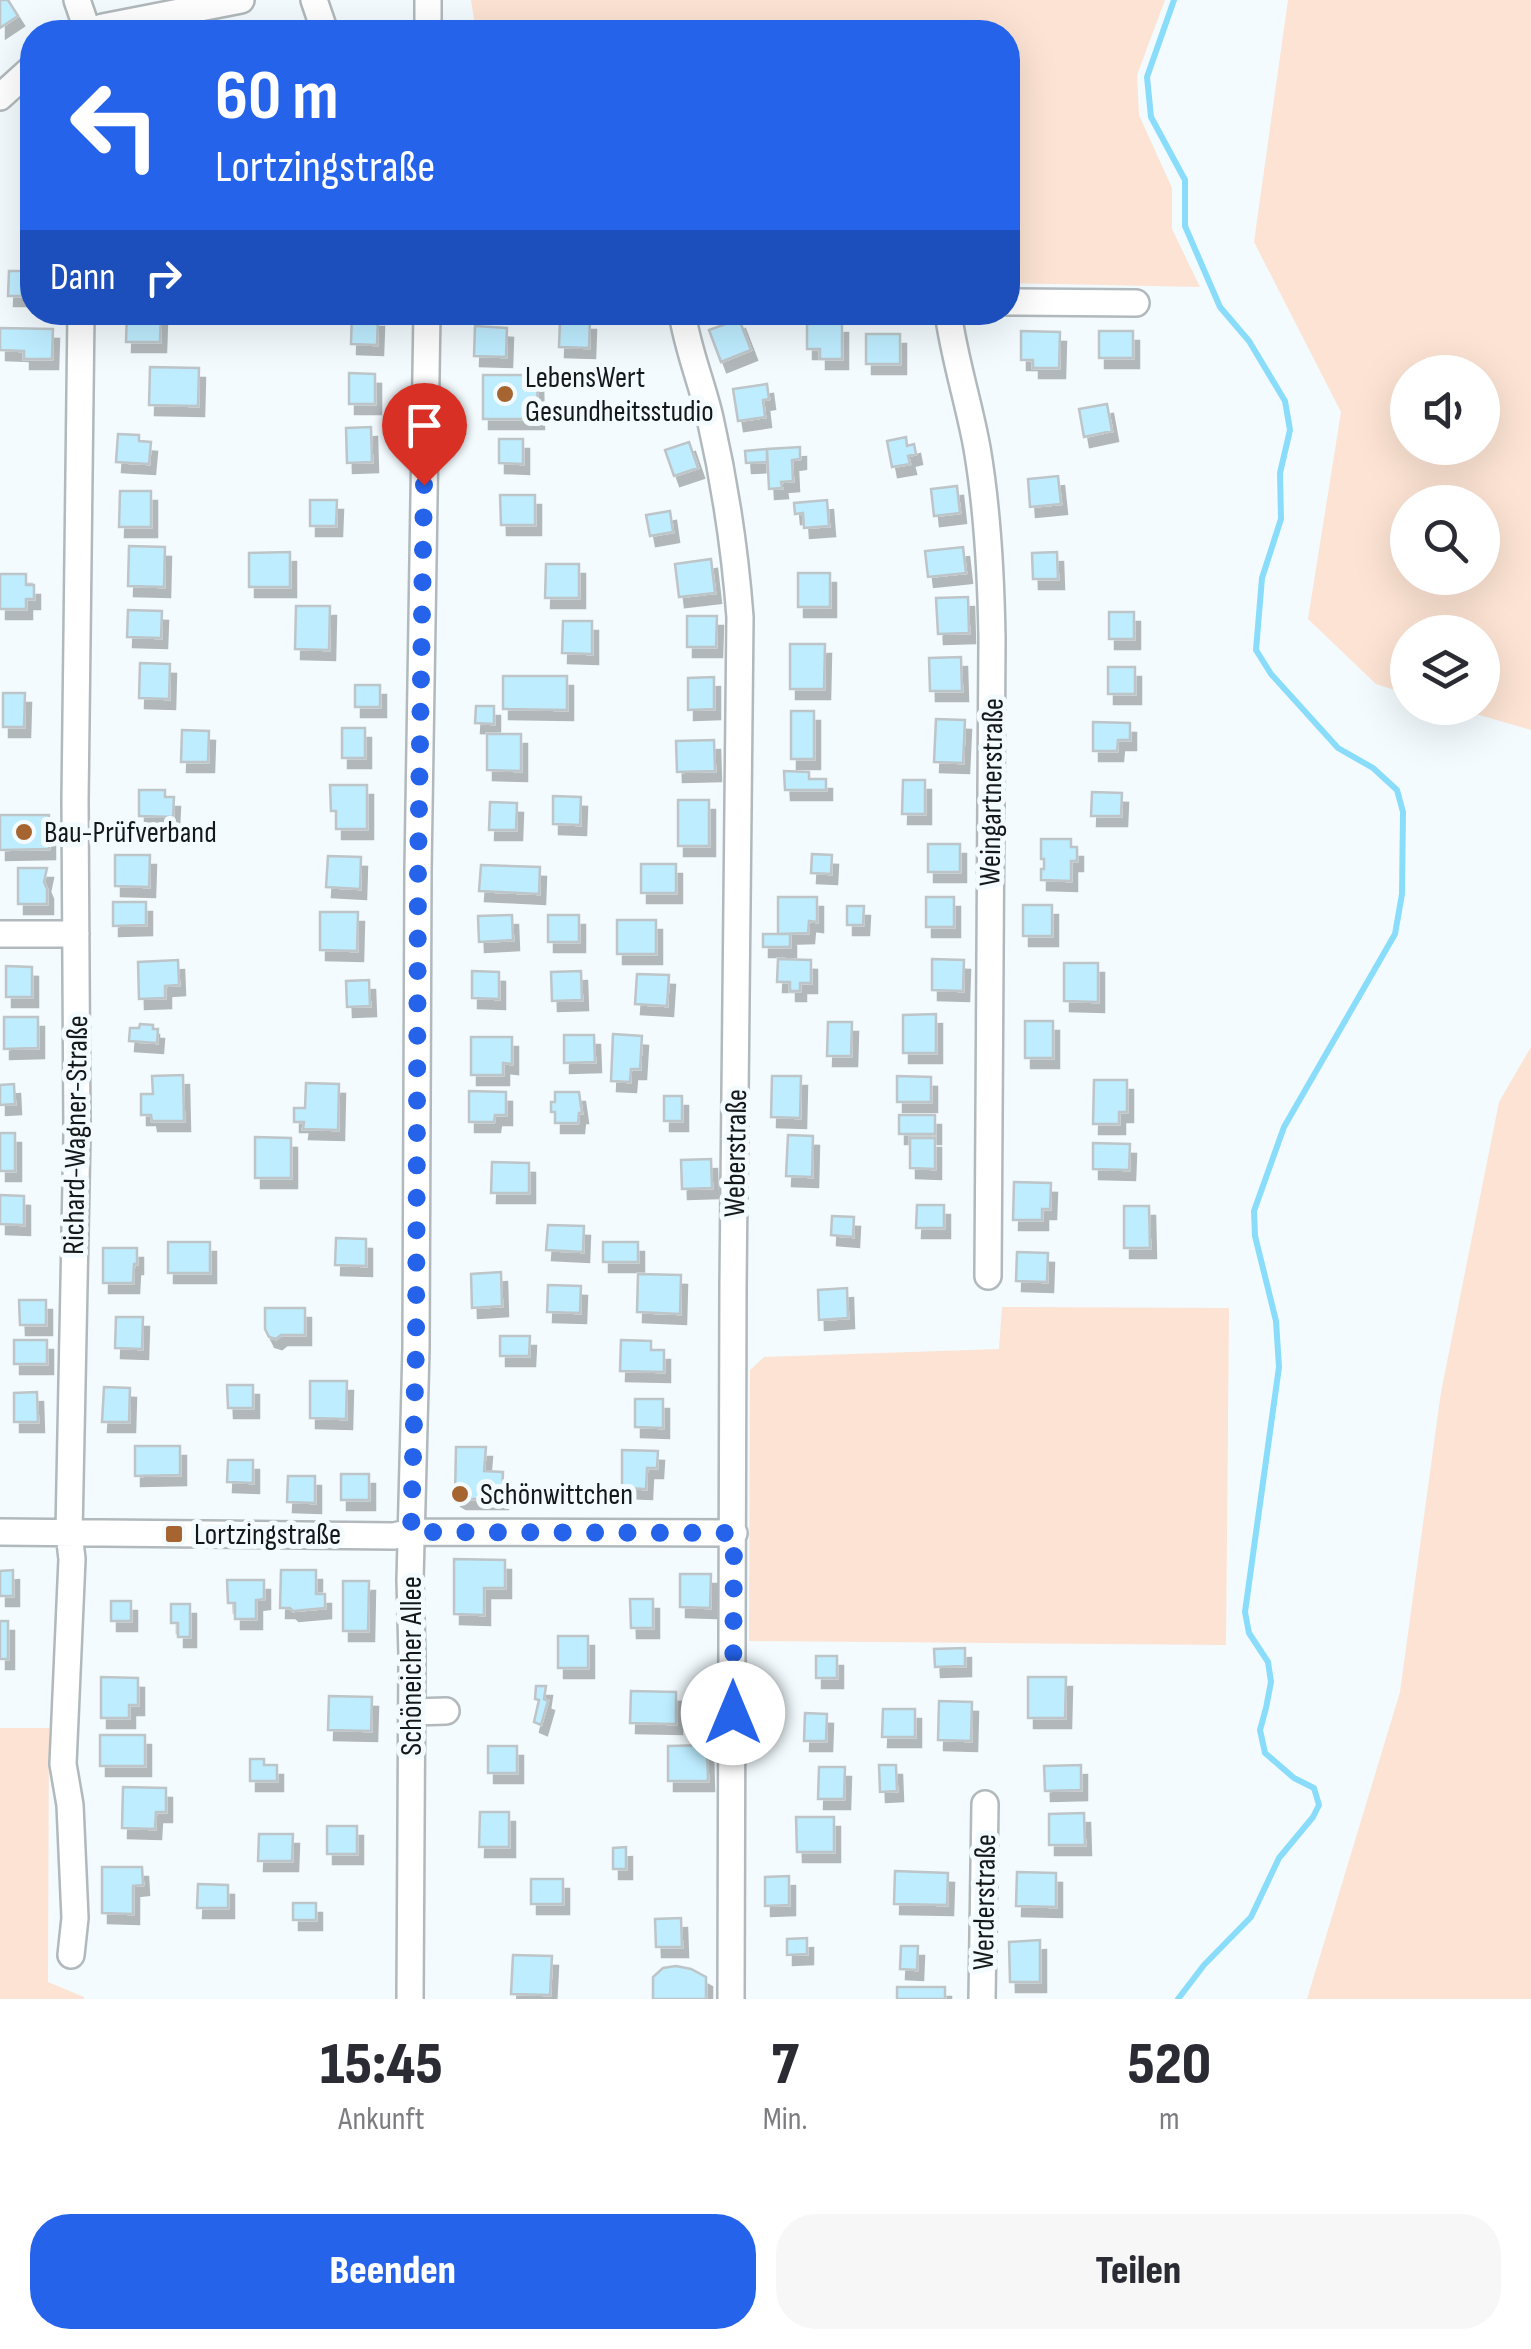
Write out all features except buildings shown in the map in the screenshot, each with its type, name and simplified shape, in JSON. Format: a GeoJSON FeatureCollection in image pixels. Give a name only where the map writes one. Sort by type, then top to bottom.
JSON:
{"type":"FeatureCollection","features":[{"type":"Feature","properties":{"kind":"street"},"geometry":{"type":"LineString","coordinates":[[138,20],[241,0]]}},
{"type":"Feature","properties":{"kind":"street"},"geometry":{"type":"LineString","coordinates":[[0,97],[20,78]]}},
{"type":"Feature","properties":{"kind":"street"},"geometry":{"type":"LineString","coordinates":[[1020,302],[1136,303]]}},
{"type":"Feature","properties":{"kind":"street","name":"Richard-Wagner-Straße"},"geometry":{"type":"LineString","coordinates":[[71,1956],[71,1824],[64,1764],[72,1559],[69,1533],[77,1134],[75,802],[81,325]]}},
{"type":"Feature","properties":{"kind":"street","name":"Schöneicher Allee"},"geometry":{"type":"LineString","coordinates":[[410,1999],[411,1532],[427,325]]}},
{"type":"Feature","properties":{"kind":"street","name":"Weberstraße"},"geometry":{"type":"LineString","coordinates":[[686,325],[722,476],[740,617],[731,1999]]}},
{"type":"Feature","properties":{"kind":"street","name":"Weingartnerstraße"},"geometry":{"type":"LineString","coordinates":[[951,325],[976,447],[990,562],[988,1276]]}},
{"type":"Feature","properties":{"kind":"street"},"geometry":{"type":"LineString","coordinates":[[0,934],[76,934]]}},
{"type":"Feature","properties":{"kind":"street"},"geometry":{"type":"LineString","coordinates":[[0,1532],[394,1536],[411,1532],[734,1533]]}},
{"type":"Feature","properties":{"kind":"street"},"geometry":{"type":"LineString","coordinates":[[412,1712],[446,1711]]}},
{"type":"Feature","properties":{"kind":"street","name":"Werderstraße"},"geometry":{"type":"LineString","coordinates":[[982,1999],[985,1804]]}},
{"type":"Feature","properties":{"kind":"shaded area"},"geometry":{"type":"Polygon","coordinates":[[[471,0],[1165,0],[1137,75],[1139,115],[1172,188],[1172,229],[1200,287],[1020,283],[1020,20],[474,20],[471,0]]]}},
{"type":"Feature","properties":{"kind":"shaded area"},"geometry":{"type":"Polygon","coordinates":[[[1288,0],[1531,0],[1531,730],[1500,721],[1500,615],[1390,615],[1390,689],[1376,684],[1308,619],[1341,412],[1254,242],[1288,0]]]}},
{"type":"Feature","properties":{"kind":"shaded area"},"geometry":{"type":"Polygon","coordinates":[[[1531,1047],[1531,1999],[1307,1999],[1400,1692],[1441,1392],[1499,1102],[1531,1047]]]}},
{"type":"Feature","properties":{"kind":"shaded area"},"geometry":{"type":"Polygon","coordinates":[[[1002,1307],[1229,1308],[1226,1645],[749,1641],[750,1370],[764,1357],[999,1349],[1002,1307]]]}},
{"type":"Feature","properties":{"kind":"shaded area"},"geometry":{"type":"Polygon","coordinates":[[[0,1728],[49,1728],[48,1982],[84,1999],[0,1999],[0,1728]]]}},
{"type":"Feature","properties":{"kind":"waterway"},"geometry":{"type":"LineString","coordinates":[[1174,0],[1147,77],[1151,117],[1185,180],[1185,226],[1220,307],[1249,341],[1285,401],[1290,430],[1280,473],[1281,519],[1262,578],[1256,650],[1271,674],[1338,748],[1373,768],[1397,790],[1403,812],[1402,894],[1395,934],[1284,1127],[1254,1211],[1255,1236],[1276,1321],[1279,1367],[1245,1612],[1249,1633],[1268,1662],[1271,1682],[1260,1730],[1265,1753],[1294,1778],[1314,1788],[1319,1805],[1279,1858],[1251,1917],[1204,1965],[1178,1999]]}},
{"type":"Feature","properties":{"kind":"place","name":"LebensWert Gesundheitsstudio"},"geometry":{"type":"Point","coordinates":[505,394]}},
{"type":"Feature","properties":{"kind":"place","name":"Bau-Prüfverband"},"geometry":{"type":"Point","coordinates":[24,832]}},
{"type":"Feature","properties":{"kind":"place","name":"Schönwittchen"},"geometry":{"type":"Point","coordinates":[460,1494]}},
{"type":"Feature","properties":{"kind":"place","name":"Lortzingstraße"},"geometry":{"type":"Point","coordinates":[174,1534]}},
{"type":"Feature","properties":{"kind":"route"},"geometry":{"type":"LineString","coordinates":[[424,485],[411,1532],[734,1533],[733,1713]]}}]}
